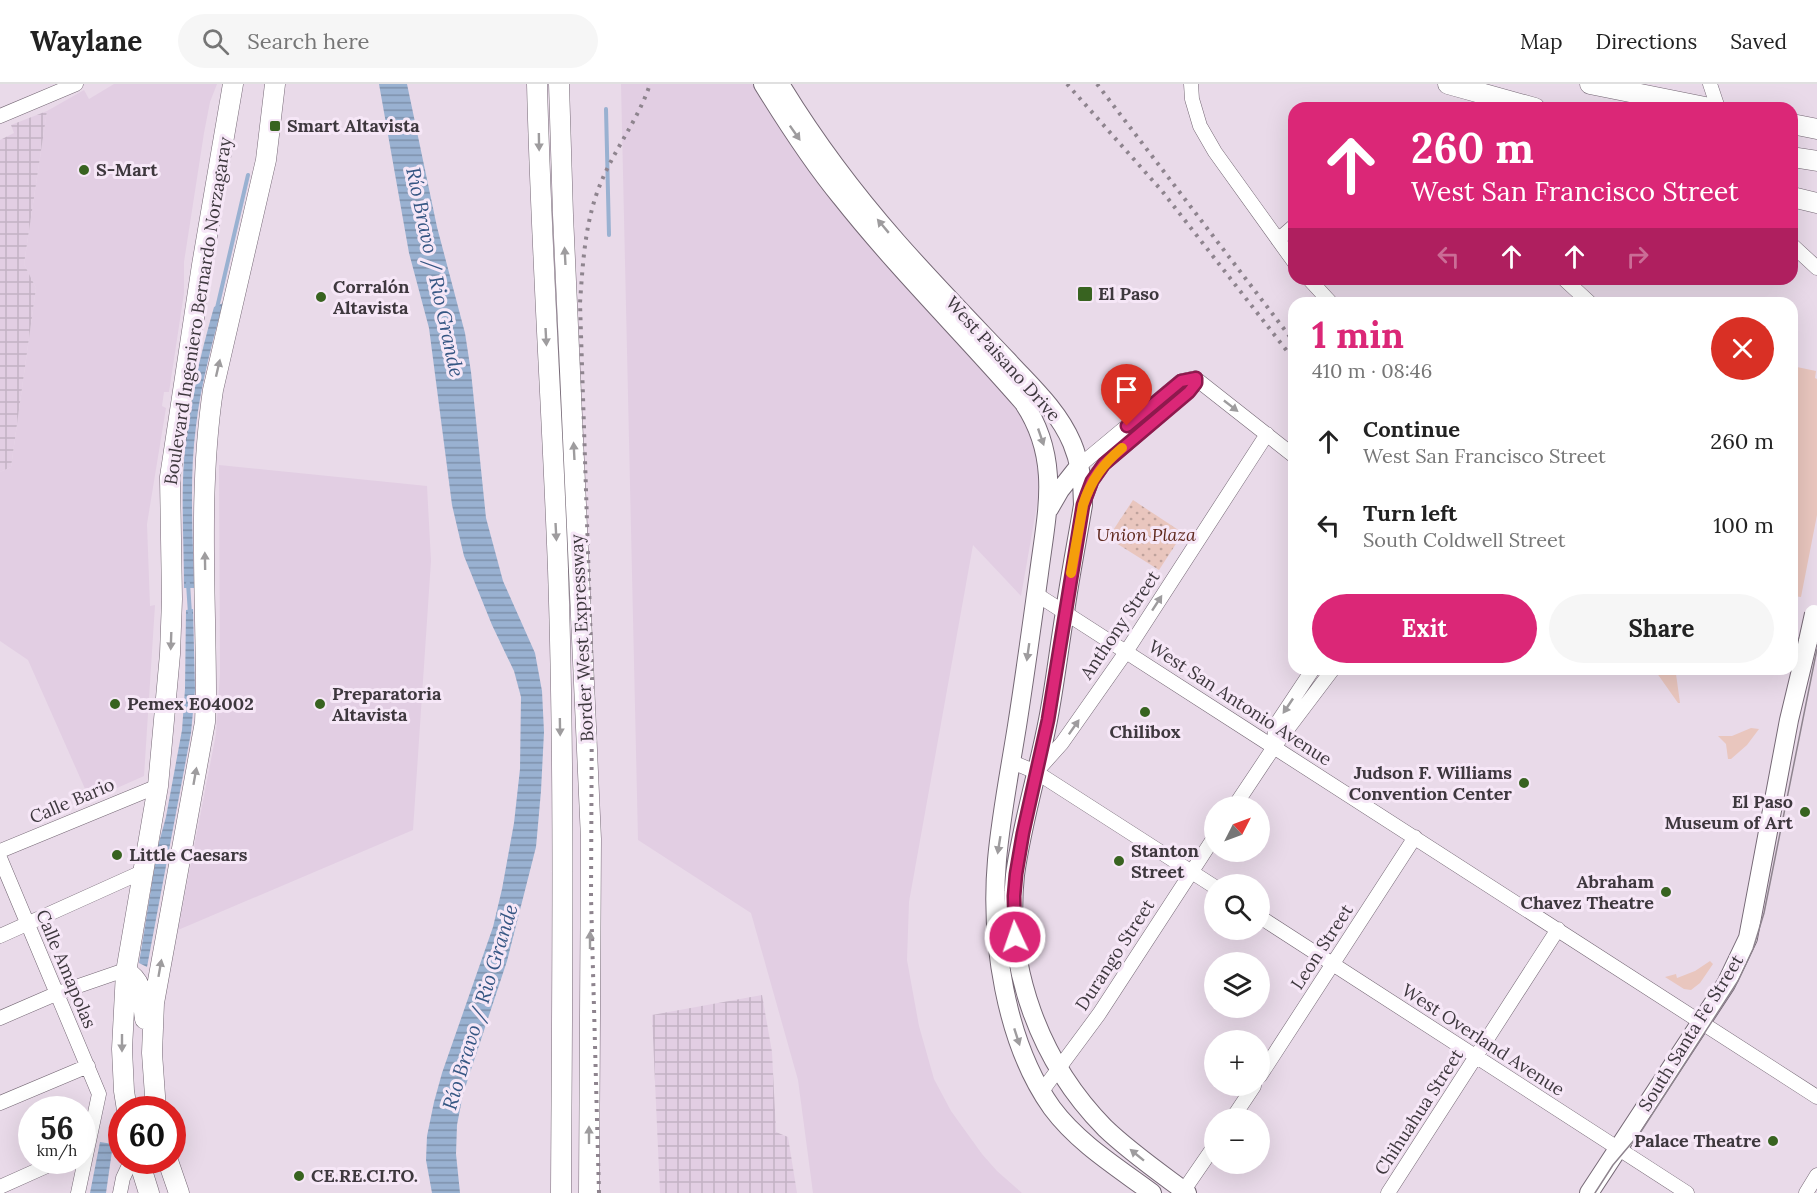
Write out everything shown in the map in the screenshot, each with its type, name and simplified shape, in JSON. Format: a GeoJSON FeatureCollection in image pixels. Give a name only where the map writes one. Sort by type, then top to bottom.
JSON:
{"type":"FeatureCollection","features":[{"type":"Feature","properties":{"kind":"highway","name":"Boulevard Ingeniero Bernardo Norzagaray"},"geometry":{"type":"LineString","coordinates":[[155,1096],[152,1053],[157,984],[205,722],[206,695],[170,477],[202,266],[233,84]]}},
{"type":"Feature","properties":{"kind":"highway","name":"Boulevard Ingeniero Bernardo Norzagaray"},"geometry":{"type":"LineString","coordinates":[[126,1096],[122,1019],[126,972],[158,786],[170,654],[190,599],[204,505],[208,421],[213,390],[266,160],[275,84]]}},
{"type":"Feature","properties":{"kind":"highway","name":"Border West Expressway"},"geometry":{"type":"LineString","coordinates":[[537,84],[540,220],[558,569],[562,844],[561,1193]]}},
{"type":"Feature","properties":{"kind":"highway","name":"Border West Expressway"},"geometry":{"type":"LineString","coordinates":[[559,84],[591,839],[589,1193]]}},
{"type":"Feature","properties":{"kind":"highway"},"geometry":{"type":"LineString","coordinates":[[1440,84],[1472,102]]}},
{"type":"Feature","properties":{"kind":"highway"},"geometry":{"type":"LineString","coordinates":[[1449,84],[1514,102]]}},
{"type":"Feature","properties":{"kind":"highway"},"geometry":{"type":"LineString","coordinates":[[1590,84],[1680,102]]}},
{"type":"Feature","properties":{"kind":"highway"},"geometry":{"type":"LineString","coordinates":[[1798,125],[1817,129]]}},
{"type":"Feature","properties":{"kind":"highway"},"geometry":{"type":"LineString","coordinates":[[1798,158],[1817,161]]}},
{"type":"Feature","properties":{"kind":"highway"},"geometry":{"type":"LineString","coordinates":[[1798,198],[1817,203]]}},
{"type":"Feature","properties":{"kind":"highway"},"geometry":{"type":"LineString","coordinates":[[126,972],[134,976],[140,985],[146,1025],[153,1035]]}},
{"type":"Feature","properties":{"kind":"highway"},"geometry":{"type":"LineString","coordinates":[[143,1174],[149,1193]]}},
{"type":"Feature","properties":{"kind":"highway"},"geometry":{"type":"LineString","coordinates":[[172,1174],[179,1193]]}},
{"type":"Feature","properties":{"kind":"main road","name":"West Paisano Drive"},"geometry":{"type":"LineString","coordinates":[[763,84],[786,121],[840,196],[1053,412],[1072,443],[1079,466],[1083,505],[1050,709],[1016,874],[1014,896],[1018,961],[1029,1004],[1045,1043],[1082,1101],[1106,1129],[1184,1192]]}},
{"type":"Feature","properties":{"kind":"main road","name":"West Paisano Drive"},"geometry":{"type":"LineString","coordinates":[[780,84],[844,177],[897,243],[917,274],[1023,402],[1032,415],[1042,438],[1047,456],[1047,514],[997,859],[995,910],[997,928],[1012,1021],[1027,1064],[1042,1091],[1063,1121],[1075,1133],[1105,1159],[1152,1193]]}},
{"type":"Feature","properties":{"kind":"main road"},"geometry":{"type":"LineString","coordinates":[[1047,514],[1060,490],[1079,466]]}},
{"type":"Feature","properties":{"kind":"main road","name":"South Santa Fe Street"},"geometry":{"type":"LineString","coordinates":[[1589,1193],[1726,984],[1748,938],[1789,720],[1816,609]]}},
{"type":"Feature","properties":{"kind":"street"},"geometry":{"type":"LineString","coordinates":[[0,116],[76,84]]}},
{"type":"Feature","properties":{"kind":"street"},"geometry":{"type":"LineString","coordinates":[[1191,84],[1192,99],[1200,126],[1215,152],[1288,254]]}},
{"type":"Feature","properties":{"kind":"street"},"geometry":{"type":"LineString","coordinates":[[1710,84],[1716,102]]}},
{"type":"Feature","properties":{"kind":"street"},"geometry":{"type":"LineString","coordinates":[[1278,240],[1288,231]]}},
{"type":"Feature","properties":{"kind":"street"},"geometry":{"type":"LineString","coordinates":[[1798,251],[1817,268]]}},
{"type":"Feature","properties":{"kind":"street"},"geometry":{"type":"LineString","coordinates":[[1314,285],[1326,297]]}},
{"type":"Feature","properties":{"kind":"street"},"geometry":{"type":"LineString","coordinates":[[1570,285],[1584,297]]}},
{"type":"Feature","properties":{"kind":"street"},"geometry":{"type":"LineString","coordinates":[[1083,505],[1092,481],[1104,464],[1189,392],[1196,383],[1196,378]]}},
{"type":"Feature","properties":{"kind":"street"},"geometry":{"type":"LineString","coordinates":[[1079,466],[1181,381],[1196,378],[1288,451]]}},
{"type":"Feature","properties":{"kind":"street","name":"Anthony Street"},"geometry":{"type":"LineString","coordinates":[[1036,772],[1062,743],[1126,652],[1267,434]]}},
{"type":"Feature","properties":{"kind":"street","name":"West San Antonio Avenue"},"geometry":{"type":"LineString","coordinates":[[1036,594],[1817,1097]]}},
{"type":"Feature","properties":{"kind":"street"},"geometry":{"type":"LineString","coordinates":[[1274,747],[1275,726],[1309,675]]}},
{"type":"Feature","properties":{"kind":"street"},"geometry":{"type":"LineString","coordinates":[[1241,796],[1274,747],[1328,675]]}},
{"type":"Feature","properties":{"kind":"street"},"geometry":{"type":"LineString","coordinates":[[1012,762],[1036,772],[1204,880]]}},
{"type":"Feature","properties":{"kind":"street","name":"Calle Bario"},"geometry":{"type":"LineString","coordinates":[[0,851],[158,786]]}},
{"type":"Feature","properties":{"kind":"street","name":"Leon Street"},"geometry":{"type":"LineString","coordinates":[[1270,1062],[1415,837]]}},
{"type":"Feature","properties":{"kind":"street","name":"Durango Street"},"geometry":{"type":"LineString","coordinates":[[1042,1091],[1099,1014],[1204,852]]}},
{"type":"Feature","properties":{"kind":"street","name":"Calle Amapolas"},"geometry":{"type":"LineString","coordinates":[[0,858],[99,1094]]}},
{"type":"Feature","properties":{"kind":"street"},"geometry":{"type":"LineString","coordinates":[[0,936],[142,872]]}},
{"type":"Feature","properties":{"kind":"street","name":"West Overland Avenue"},"geometry":{"type":"LineString","coordinates":[[1270,923],[1687,1193]]}},
{"type":"Feature","properties":{"kind":"street","name":"Chihuahua Street"},"geometry":{"type":"LineString","coordinates":[[1388,1193],[1558,930]]}},
{"type":"Feature","properties":{"kind":"street"},"geometry":{"type":"LineString","coordinates":[[0,1018],[58,993],[126,972]]}},
{"type":"Feature","properties":{"kind":"street"},"geometry":{"type":"LineString","coordinates":[[0,1103],[88,1066]]}},
{"type":"Feature","properties":{"kind":"street"},"geometry":{"type":"LineString","coordinates":[[96,1107],[99,1094],[108,1096]]}},
{"type":"Feature","properties":{"kind":"street"},"geometry":{"type":"LineString","coordinates":[[1184,1192],[1204,1162]]}},
{"type":"Feature","properties":{"kind":"street"},"geometry":{"type":"LineString","coordinates":[[2,1186],[29,1174]]}},
{"type":"Feature","properties":{"kind":"street"},"geometry":{"type":"LineString","coordinates":[[78,1193],[81,1174]]}},
{"type":"Feature","properties":{"kind":"street"},"geometry":{"type":"LineString","coordinates":[[120,1193],[127,1174]]}},
{"type":"Feature","properties":{"kind":"street"},"geometry":{"type":"LineString","coordinates":[[1806,1193],[1817,1175]]}},
{"type":"Feature","properties":{"kind":"shaded area"},"geometry":{"type":"Polygon","coordinates":[[[114,84],[217,84],[210,102],[204,133],[184,262],[184,293],[169,392],[164,392],[162,406],[166,408],[147,524],[150,606],[155,605],[144,776],[90,800],[28,660],[0,641],[0,472],[11,467],[36,288],[24,264],[47,111],[84,90],[89,99],[114,84]]]}},
{"type":"Feature","properties":{"kind":"shaded area"},"geometry":{"type":"Polygon","coordinates":[[[621,84],[781,84],[822,187],[871,247],[1016,406],[1034,439],[1040,469],[1038,499],[1021,596],[973,545],[909,902],[907,960],[919,1026],[934,1079],[951,1111],[982,1154],[1022,1193],[813,1193],[798,1080],[751,913],[638,840],[621,84]]]}},
{"type":"Feature","properties":{"kind":"shaded area"},"geometry":{"type":"Polygon","coordinates":[[[47,111],[24,264],[36,288],[11,467],[0,472],[0,140],[14,133],[11,125],[47,111]]]}},
{"type":"Feature","properties":{"kind":"shaded area","name":"Preparatoria Altavista"},"geometry":{"type":"Polygon","coordinates":[[[219,465],[427,486],[431,561],[413,830],[178,930],[216,734],[220,674],[219,465]]]}},
{"type":"Feature","properties":{"kind":"shaded area"},"geometry":{"type":"Polygon","coordinates":[[[762,995],[772,1052],[776,1132],[788,1137],[797,1193],[660,1193],[652,1015],[762,995]]]}},
{"type":"Feature","properties":{"kind":"green space"},"geometry":{"type":"Polygon","coordinates":[[[1798,367],[1816,371],[1815,378],[1817,379],[1817,515],[1801,597],[1798,597],[1798,367]]]}},
{"type":"Feature","properties":{"kind":"green space","name":"Union Plaza"},"geometry":{"type":"Polygon","coordinates":[[[1133,500],[1183,533],[1159,570],[1108,538],[1133,500]]]}},
{"type":"Feature","properties":{"kind":"green space"},"geometry":{"type":"Polygon","coordinates":[[[1658,675],[1676,675],[1680,703],[1658,675]]]}},
{"type":"Feature","properties":{"kind":"green space"},"geometry":{"type":"Polygon","coordinates":[[[1751,728],[1759,729],[1747,745],[1728,759],[1726,744],[1718,736],[1732,736],[1751,728]]]}},
{"type":"Feature","properties":{"kind":"green space"},"geometry":{"type":"Polygon","coordinates":[[[1710,961],[1713,964],[1700,983],[1691,990],[1684,989],[1665,977],[1676,974],[1677,978],[1695,971],[1710,961]]]}},
{"type":"Feature","properties":{"kind":"water","name":"Río Bravo / Rio Grande"},"geometry":{"type":"Polygon","coordinates":[[[379,84],[407,84],[437,227],[465,333],[486,518],[503,581],[535,653],[542,691],[544,732],[536,847],[507,961],[463,1094],[457,1125],[456,1154],[460,1193],[432,1193],[426,1160],[427,1136],[442,1073],[493,927],[502,889],[514,823],[520,769],[521,697],[514,671],[492,625],[464,556],[452,505],[429,328],[409,253],[379,84]]]}},
{"type":"Feature","properties":{"kind":"water"},"geometry":{"type":"Polygon","coordinates":[[[223,303],[198,410],[192,486],[194,588],[184,588],[183,492],[188,421],[199,364],[214,307],[223,303]]]}},
{"type":"Feature","properties":{"kind":"water"},"geometry":{"type":"Polygon","coordinates":[[[193,609],[195,690],[191,733],[147,967],[139,963],[158,846],[166,817],[182,730],[186,610],[193,609]]]}},
{"type":"Feature","properties":{"kind":"water"},"geometry":{"type":"Polygon","coordinates":[[[100,1142],[108,1143],[109,1174],[106,1193],[90,1193],[94,1174],[96,1174],[100,1142]]]}},
{"type":"Feature","properties":{"kind":"waterway"},"geometry":{"type":"LineString","coordinates":[[606,109],[609,235]]}},
{"type":"Feature","properties":{"kind":"waterway"},"geometry":{"type":"LineString","coordinates":[[217,308],[248,175]]}},
{"type":"Feature","properties":{"kind":"waterway"},"geometry":{"type":"LineString","coordinates":[[188,583],[190,614]]}},
{"type":"Feature","properties":{"kind":"tram line"},"geometry":{"type":"LineString","coordinates":[[1595,1193],[1613,1165],[1640,1133],[1738,981],[1753,949],[1764,913],[1817,649]]}},
{"type":"Feature","properties":{"kind":"railway"},"geometry":{"type":"LineString","coordinates":[[599,1193],[591,897],[592,678],[580,303],[586,240],[596,195],[640,109],[650,84]]}},
{"type":"Feature","properties":{"kind":"railway"},"geometry":{"type":"LineString","coordinates":[[1067,84],[1162,191],[1288,352]]}},
{"type":"Feature","properties":{"kind":"railway"},"geometry":{"type":"LineString","coordinates":[[1097,84],[1288,334]]}},
{"type":"Feature","properties":{"kind":"slow traffic"},"geometry":{"type":"LineString","coordinates":[[1071,573],[1086,495],[1100,468],[1122,448]]}},
{"type":"Feature","properties":{"kind":"place","name":"Smart Altavista"},"geometry":{"type":"Point","coordinates":[275,126]}},
{"type":"Feature","properties":{"kind":"place","name":"S-Mart"},"geometry":{"type":"Point","coordinates":[84,170]}},
{"type":"Feature","properties":{"kind":"place","name":"El Paso"},"geometry":{"type":"Point","coordinates":[1085,294]}},
{"type":"Feature","properties":{"kind":"place","name":"Corralón Altavista"},"geometry":{"type":"Point","coordinates":[321,297]}},
{"type":"Feature","properties":{"kind":"place","name":"Pemex E04002"},"geometry":{"type":"Point","coordinates":[115,704]}},
{"type":"Feature","properties":{"kind":"place","name":"Preparatoria Altavista"},"geometry":{"type":"Point","coordinates":[320,704]}},
{"type":"Feature","properties":{"kind":"place","name":"Chilibox"},"geometry":{"type":"Point","coordinates":[1145,712]}},
{"type":"Feature","properties":{"kind":"place","name":"Judson F. Williams Convention Center"},"geometry":{"type":"Point","coordinates":[1524,783]}},
{"type":"Feature","properties":{"kind":"place","name":"El Paso Museum of Art"},"geometry":{"type":"Point","coordinates":[1805,812]}},
{"type":"Feature","properties":{"kind":"place","name":"Little Caesars"},"geometry":{"type":"Point","coordinates":[117,855]}},
{"type":"Feature","properties":{"kind":"place","name":"Stanton Street"},"geometry":{"type":"Point","coordinates":[1119,861]}},
{"type":"Feature","properties":{"kind":"place","name":"Abraham Chavez Theatre"},"geometry":{"type":"Point","coordinates":[1666,892]}},
{"type":"Feature","properties":{"kind":"place","name":"Palace Theatre"},"geometry":{"type":"Point","coordinates":[1773,1141]}},
{"type":"Feature","properties":{"kind":"place","name":"CE.RE.CI.TO."},"geometry":{"type":"Point","coordinates":[299,1176]}},
{"type":"Feature","properties":{"kind":"route"},"geometry":{"type":"LineString","coordinates":[[1015,937],[1013,917],[1016,874],[1048,720],[1086,495],[1097,472],[1104,464],[1189,392],[1196,383],[1196,378],[1181,381],[1127,426]]}}]}
